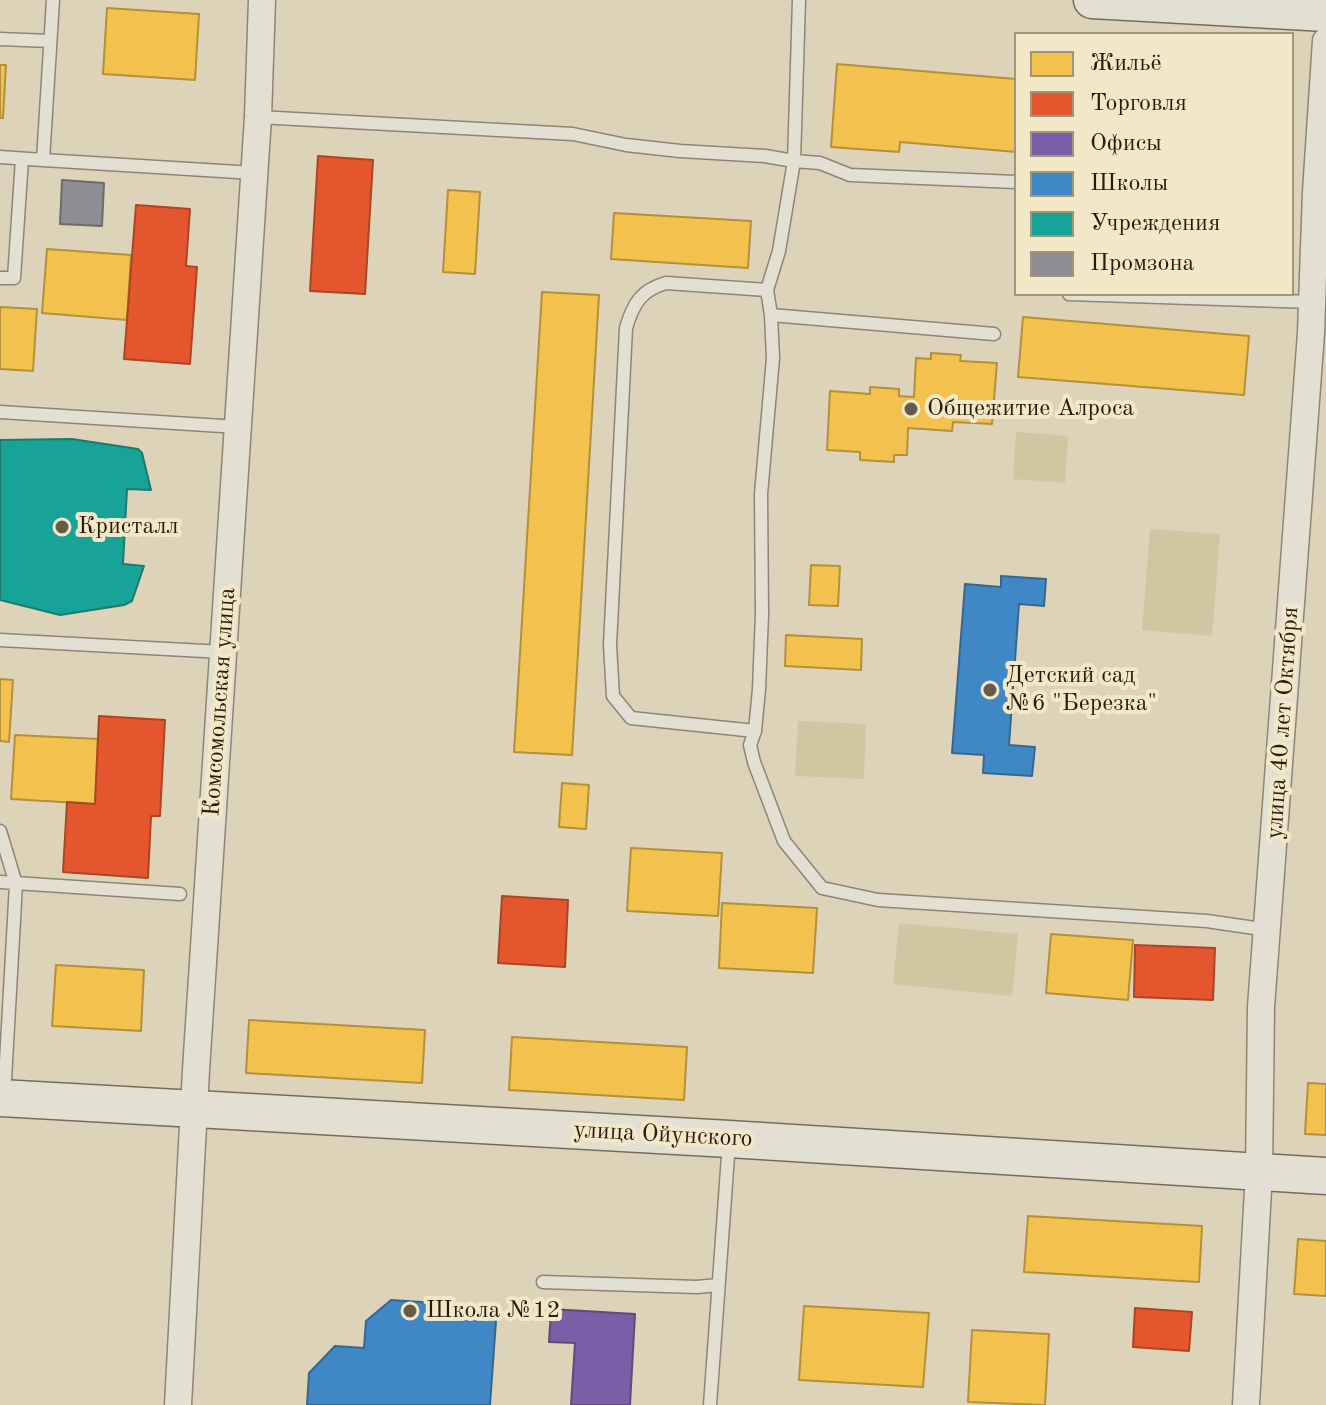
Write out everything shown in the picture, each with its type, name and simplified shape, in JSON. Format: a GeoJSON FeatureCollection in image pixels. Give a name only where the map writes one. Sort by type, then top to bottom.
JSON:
{"type":"FeatureCollection","features":[{"type":"Feature","properties":{"kind":"main road"},"geometry":{"type":"LineString","coordinates":[[1092,0],[1326,13]]}},
{"type":"Feature","properties":{"kind":"main road","name":"улица Ойунского"},"geometry":{"type":"LineString","coordinates":[[2,1098],[1326,1176]]}},
{"type":"Feature","properties":{"kind":"street","name":"Комсомольская улица"},"geometry":{"type":"LineString","coordinates":[[178,1405],[258,117],[262,0]]}},
{"type":"Feature","properties":{"kind":"street","name":"улица 40 лет Октября"},"geometry":{"type":"LineString","coordinates":[[1246,1405],[1259,1172],[1261,1007],[1318,334],[1312,302],[1321,195],[1326,41]]}},
{"type":"Feature","properties":{"kind":"lane"},"geometry":{"type":"LineString","coordinates":[[43,160],[53,0]]}},
{"type":"Feature","properties":{"kind":"lane"},"geometry":{"type":"LineString","coordinates":[[799,0],[794,161],[779,251],[767,290],[773,358],[761,494],[762,614],[755,731],[750,745],[784,841],[822,888],[878,900],[1207,921],[1268,930]]}},
{"type":"Feature","properties":{"kind":"lane"},"geometry":{"type":"LineString","coordinates":[[0,39],[50,41]]}},
{"type":"Feature","properties":{"kind":"lane"},"geometry":{"type":"LineString","coordinates":[[258,117],[573,134],[626,145],[820,163],[850,175],[1014,182]]}},
{"type":"Feature","properties":{"kind":"lane"},"geometry":{"type":"LineString","coordinates":[[0,157],[254,173]]}},
{"type":"Feature","properties":{"kind":"lane"},"geometry":{"type":"LineString","coordinates":[[0,278],[14,278],[22,159]]}},
{"type":"Feature","properties":{"kind":"lane"},"geometry":{"type":"LineString","coordinates":[[755,731],[631,718],[613,696],[610,645],[626,328],[631,309],[637,298],[652,287],[666,283],[767,290]]}},
{"type":"Feature","properties":{"kind":"lane"},"geometry":{"type":"LineString","coordinates":[[1130,296],[1312,302]]}},
{"type":"Feature","properties":{"kind":"lane"},"geometry":{"type":"LineString","coordinates":[[771,315],[994,334]]}},
{"type":"Feature","properties":{"kind":"lane"},"geometry":{"type":"LineString","coordinates":[[0,412],[238,427]]}},
{"type":"Feature","properties":{"kind":"lane"},"geometry":{"type":"LineString","coordinates":[[0,640],[223,652]]}},
{"type":"Feature","properties":{"kind":"lane"},"geometry":{"type":"LineString","coordinates":[[0,831],[16,884],[2,1098]]}},
{"type":"Feature","properties":{"kind":"lane"},"geometry":{"type":"LineString","coordinates":[[0,882],[180,894]]}},
{"type":"Feature","properties":{"kind":"lane"},"geometry":{"type":"LineString","coordinates":[[710,1405],[729,1139]]}},
{"type":"Feature","properties":{"kind":"lane"},"geometry":{"type":"LineString","coordinates":[[543,1282],[718,1285]]}},
{"type":"Feature","properties":{"kind":"shaded area"},"geometry":{"type":"Polygon","coordinates":[[[1016,432],[1068,436],[1065,483],[1013,479],[1016,432]]]}},
{"type":"Feature","properties":{"kind":"shaded area"},"geometry":{"type":"Polygon","coordinates":[[[1150,529],[1220,534],[1212,636],[1142,630],[1150,529]]]}},
{"type":"Feature","properties":{"kind":"shaded area"},"geometry":{"type":"Polygon","coordinates":[[[798,721],[866,724],[864,779],[795,776],[798,721]]]}},
{"type":"Feature","properties":{"kind":"shaded area"},"geometry":{"type":"Polygon","coordinates":[[[899,923],[1018,934],[1012,996],[893,984],[899,923]]]}},
{"type":"Feature","properties":{"kind":"building: Жильё"},"geometry":{"type":"Polygon","coordinates":[[[107,8],[199,14],[195,80],[103,74],[107,8]]]}},
{"type":"Feature","properties":{"kind":"building: Жильё"},"geometry":{"type":"Polygon","coordinates":[[[837,64],[1014,79],[1014,152],[900,142],[899,152],[831,147],[837,64]]]}},
{"type":"Feature","properties":{"kind":"building: Жильё"},"geometry":{"type":"Polygon","coordinates":[[[0,65],[6,65],[3,118],[0,118],[0,65]]]}},
{"type":"Feature","properties":{"kind":"building: Жильё"},"geometry":{"type":"Polygon","coordinates":[[[448,190],[480,192],[475,274],[443,272],[448,190]]]}},
{"type":"Feature","properties":{"kind":"building: Жильё"},"geometry":{"type":"Polygon","coordinates":[[[614,213],[751,221],[748,268],[611,259],[614,213]]]}},
{"type":"Feature","properties":{"kind":"building: Жильё"},"geometry":{"type":"Polygon","coordinates":[[[47,249],[131,255],[127,320],[42,313],[47,249]]]}},
{"type":"Feature","properties":{"kind":"building: Жильё"},"geometry":{"type":"Polygon","coordinates":[[[542,292],[599,295],[572,755],[514,752],[542,292]]]}},
{"type":"Feature","properties":{"kind":"building: Жильё"},"geometry":{"type":"Polygon","coordinates":[[[0,307],[37,309],[33,371],[0,369],[0,307]]]}},
{"type":"Feature","properties":{"kind":"building: Жильё"},"geometry":{"type":"Polygon","coordinates":[[[1023,317],[1249,336],[1244,395],[1018,377],[1023,317]]]}},
{"type":"Feature","properties":{"kind":"building: Жильё","name":"Общежитие Алроса"},"geometry":{"type":"Polygon","coordinates":[[[931,353],[961,355],[960,361],[997,363],[992,424],[953,422],[952,431],[908,428],[907,455],[894,455],[894,462],[860,460],[860,452],[827,450],[830,391],[870,394],[870,387],[899,389],[899,396],[914,397],[916,358],[931,359],[931,353]]]}},
{"type":"Feature","properties":{"kind":"building: Жильё"},"geometry":{"type":"Polygon","coordinates":[[[811,565],[840,566],[838,606],[809,605],[811,565]]]}},
{"type":"Feature","properties":{"kind":"building: Жильё"},"geometry":{"type":"Polygon","coordinates":[[[786,635],[862,639],[861,670],[785,666],[786,635]]]}},
{"type":"Feature","properties":{"kind":"building: Жильё"},"geometry":{"type":"Polygon","coordinates":[[[0,679],[13,680],[9,742],[0,741],[0,679]]]}},
{"type":"Feature","properties":{"kind":"building: Жильё"},"geometry":{"type":"Polygon","coordinates":[[[15,735],[98,739],[95,804],[11,799],[15,735]]]}},
{"type":"Feature","properties":{"kind":"building: Жильё"},"geometry":{"type":"Polygon","coordinates":[[[562,783],[589,785],[586,829],[559,827],[562,783]]]}},
{"type":"Feature","properties":{"kind":"building: Жильё"},"geometry":{"type":"Polygon","coordinates":[[[631,848],[722,853],[718,916],[627,911],[631,848]]]}},
{"type":"Feature","properties":{"kind":"building: Жильё"},"geometry":{"type":"Polygon","coordinates":[[[722,903],[817,908],[813,973],[719,968],[722,903]]]}},
{"type":"Feature","properties":{"kind":"building: Жильё"},"geometry":{"type":"Polygon","coordinates":[[[1051,934],[1133,940],[1128,1000],[1046,993],[1051,934]]]}},
{"type":"Feature","properties":{"kind":"building: Жильё"},"geometry":{"type":"Polygon","coordinates":[[[56,965],[144,970],[141,1031],[52,1026],[56,965]]]}},
{"type":"Feature","properties":{"kind":"building: Жильё"},"geometry":{"type":"Polygon","coordinates":[[[249,1020],[425,1030],[422,1083],[246,1073],[249,1020]]]}},
{"type":"Feature","properties":{"kind":"building: Жильё"},"geometry":{"type":"Polygon","coordinates":[[[512,1037],[687,1047],[684,1100],[509,1090],[512,1037]]]}},
{"type":"Feature","properties":{"kind":"building: Жильё"},"geometry":{"type":"Polygon","coordinates":[[[1308,1083],[1326,1084],[1326,1135],[1305,1134],[1308,1083]]]}},
{"type":"Feature","properties":{"kind":"building: Жильё"},"geometry":{"type":"Polygon","coordinates":[[[1028,1216],[1202,1226],[1199,1282],[1024,1272],[1028,1216]]]}},
{"type":"Feature","properties":{"kind":"building: Жильё"},"geometry":{"type":"Polygon","coordinates":[[[1298,1239],[1326,1241],[1326,1296],[1294,1294],[1298,1239]]]}},
{"type":"Feature","properties":{"kind":"building: Жильё"},"geometry":{"type":"Polygon","coordinates":[[[804,1306],[929,1313],[923,1387],[799,1380],[804,1306]]]}},
{"type":"Feature","properties":{"kind":"building: Жильё"},"geometry":{"type":"Polygon","coordinates":[[[972,1330],[1049,1334],[1045,1405],[968,1402],[972,1330]]]}},
{"type":"Feature","properties":{"kind":"building: Торговля"},"geometry":{"type":"Polygon","coordinates":[[[318,156],[373,160],[365,294],[310,291],[318,156]]]}},
{"type":"Feature","properties":{"kind":"building: Торговля"},"geometry":{"type":"Polygon","coordinates":[[[136,205],[190,209],[186,266],[197,267],[190,364],[124,359],[136,205]]]}},
{"type":"Feature","properties":{"kind":"building: Торговля"},"geometry":{"type":"Polygon","coordinates":[[[99,716],[165,720],[160,816],[151,816],[148,878],[63,872],[67,802],[95,804],[99,716]]]}},
{"type":"Feature","properties":{"kind":"building: Торговля"},"geometry":{"type":"Polygon","coordinates":[[[502,896],[568,900],[565,967],[498,963],[502,896]]]}},
{"type":"Feature","properties":{"kind":"building: Торговля"},"geometry":{"type":"Polygon","coordinates":[[[1135,945],[1215,948],[1213,1000],[1134,997],[1135,945]]]}},
{"type":"Feature","properties":{"kind":"building: Торговля"},"geometry":{"type":"Polygon","coordinates":[[[1135,1308],[1192,1312],[1189,1351],[1133,1347],[1135,1308]]]}},
{"type":"Feature","properties":{"kind":"building: Офисы"},"geometry":{"type":"Polygon","coordinates":[[[551,1309],[635,1314],[630,1405],[571,1405],[575,1343],[549,1342],[551,1309]]]}},
{"type":"Feature","properties":{"kind":"building: Школы"},"geometry":{"type":"Polygon","coordinates":[[[1001,576],[1046,579],[1044,606],[1019,604],[1009,745],[1035,747],[1032,776],[983,773],[984,755],[952,753],[965,584],[1001,587],[1001,576]]]}},
{"type":"Feature","properties":{"kind":"building: Школы"},"geometry":{"type":"Polygon","coordinates":[[[391,1300],[497,1307],[490,1405],[307,1405],[309,1373],[335,1346],[364,1348],[366,1321],[391,1300]]]}},
{"type":"Feature","properties":{"kind":"building: Учреждения","name":"Кристалл"},"geometry":{"type":"Polygon","coordinates":[[[72,439],[138,449],[142,453],[151,490],[127,489],[123,564],[144,566],[132,601],[60,615],[0,600],[0,440],[72,439]]]}},
{"type":"Feature","properties":{"kind":"building: Промзона"},"geometry":{"type":"Polygon","coordinates":[[[62,180],[104,183],[102,226],[60,224],[62,180]]]}},
{"type":"Feature","properties":{"kind":"place","name":"Общежитие Алроса"},"geometry":{"type":"Point","coordinates":[911,409]}},
{"type":"Feature","properties":{"kind":"place","name":"Кристалл"},"geometry":{"type":"Point","coordinates":[62,527]}},
{"type":"Feature","properties":{"kind":"place","name":"Детский сад №6 \"Березка\""},"geometry":{"type":"Point","coordinates":[990,690]}},
{"type":"Feature","properties":{"kind":"place","name":"Школа №12"},"geometry":{"type":"Point","coordinates":[410,1311]}}]}
